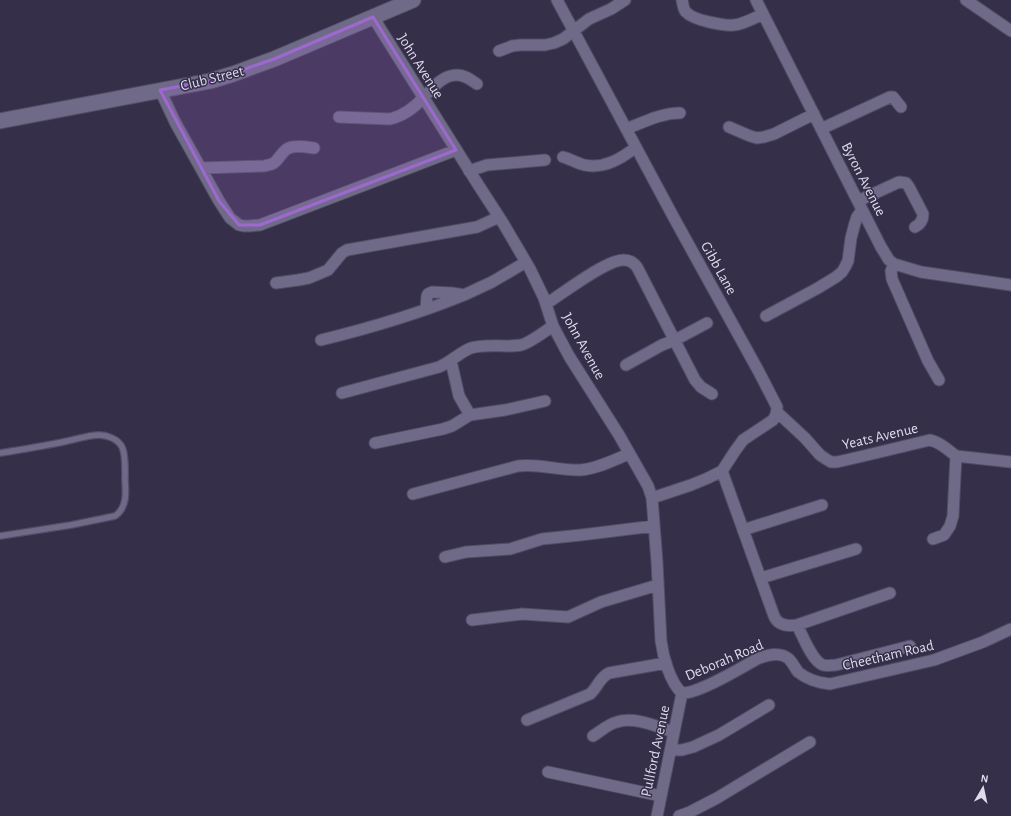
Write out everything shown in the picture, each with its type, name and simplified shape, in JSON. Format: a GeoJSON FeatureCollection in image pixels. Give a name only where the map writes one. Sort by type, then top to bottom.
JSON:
{"type":"FeatureCollection","features":[{"type":"Feature","properties":{"kind":"main road","name":"Club Street"},"geometry":{"type":"LineString","coordinates":[[0,121],[210,81],[274,59],[413,0]]}},
{"type":"Feature","properties":{"kind":"street","name":"Gibb Lane"},"geometry":{"type":"LineString","coordinates":[[557,0],[636,148],[759,372],[775,402],[777,412]]}},
{"type":"Feature","properties":{"kind":"street"},"geometry":{"type":"LineString","coordinates":[[499,51],[512,46],[545,45],[554,43],[563,39],[583,22],[611,9],[625,0]]}},
{"type":"Feature","properties":{"kind":"street"},"geometry":{"type":"LineString","coordinates":[[682,0],[686,12],[691,16],[721,24],[740,24],[763,14]]}},
{"type":"Feature","properties":{"kind":"street","name":"Byron Avenue"},"geometry":{"type":"LineString","coordinates":[[756,0],[860,206],[886,255],[894,264]]}},
{"type":"Feature","properties":{"kind":"street"},"geometry":{"type":"LineString","coordinates":[[966,0],[1011,31]]}},
{"type":"Feature","properties":{"kind":"street","name":"John Avenue"},"geometry":{"type":"LineString","coordinates":[[373,17],[526,262],[546,304],[553,326],[569,356],[644,479],[652,498],[661,641],[666,663],[682,693]]}},
{"type":"Feature","properties":{"kind":"street"},"geometry":{"type":"LineString","coordinates":[[338,117],[397,118],[409,111],[424,98],[436,84],[446,78],[458,75],[465,76],[477,84]]}},
{"type":"Feature","properties":{"kind":"street"},"geometry":{"type":"LineString","coordinates":[[160,90],[175,122],[219,201],[230,218],[239,225],[249,226],[260,224],[456,150]]}},
{"type":"Feature","properties":{"kind":"street"},"geometry":{"type":"LineString","coordinates":[[821,129],[890,97],[893,97],[901,107]]}},
{"type":"Feature","properties":{"kind":"street"},"geometry":{"type":"LineString","coordinates":[[626,129],[663,115],[680,113]]}},
{"type":"Feature","properties":{"kind":"street"},"geometry":{"type":"LineString","coordinates":[[729,126],[750,136],[764,137],[774,134],[814,114]]}},
{"type":"Feature","properties":{"kind":"street"},"geometry":{"type":"LineString","coordinates":[[201,168],[264,166],[275,162],[288,148],[314,148]]}},
{"type":"Feature","properties":{"kind":"street"},"geometry":{"type":"LineString","coordinates":[[563,156],[591,166],[601,165],[616,161],[636,148]]}},
{"type":"Feature","properties":{"kind":"street"},"geometry":{"type":"LineString","coordinates":[[469,171],[487,165],[545,160]]}},
{"type":"Feature","properties":{"kind":"street"},"geometry":{"type":"LineString","coordinates":[[766,316],[818,288],[842,272],[848,261],[851,238],[860,206],[899,182],[906,183],[909,187],[923,214],[923,219],[915,227]]}},
{"type":"Feature","properties":{"kind":"street"},"geometry":{"type":"LineString","coordinates":[[276,283],[309,278],[328,270],[342,253],[347,250],[477,227],[499,217]]}},
{"type":"Feature","properties":{"kind":"street"},"geometry":{"type":"LineString","coordinates":[[546,304],[596,271],[619,260],[631,261],[637,267],[695,380],[701,387],[712,394]]}},
{"type":"Feature","properties":{"kind":"street"},"geometry":{"type":"LineString","coordinates":[[321,340],[358,331],[426,309],[427,296],[432,292],[464,295],[488,284],[526,262]]}},
{"type":"Feature","properties":{"kind":"street"},"geometry":{"type":"LineString","coordinates":[[939,380],[928,361],[892,279],[891,272],[894,264],[921,272],[1011,285]]}},
{"type":"Feature","properties":{"kind":"street"},"geometry":{"type":"LineString","coordinates":[[626,364],[707,323]]}},
{"type":"Feature","properties":{"kind":"street"},"geometry":{"type":"LineString","coordinates":[[342,393],[439,367],[451,361],[466,350],[474,347],[517,346],[525,344],[553,326]]}},
{"type":"Feature","properties":{"kind":"street"},"geometry":{"type":"LineString","coordinates":[[451,361],[460,396],[470,415]]}},
{"type":"Feature","properties":{"kind":"street"},"geometry":{"type":"LineString","coordinates":[[374,443],[442,430],[470,415],[505,410],[545,401]]}},
{"type":"Feature","properties":{"kind":"street"},"geometry":{"type":"LineString","coordinates":[[652,498],[708,478],[722,470],[734,450],[743,440],[772,420],[777,412]]}},
{"type":"Feature","properties":{"kind":"street","name":"Yeats Avenue"},"geometry":{"type":"LineString","coordinates":[[777,412],[805,438],[820,455],[831,462],[930,440],[940,443],[956,456]]}},
{"type":"Feature","properties":{"kind":"street"},"geometry":{"type":"LineString","coordinates":[[413,494],[518,466],[527,465],[566,470],[580,470],[596,467],[629,454]]}},
{"type":"Feature","properties":{"kind":"street"},"geometry":{"type":"LineString","coordinates":[[933,539],[944,535],[950,526],[953,516],[956,456],[1011,462]]}},
{"type":"Feature","properties":{"kind":"street"},"geometry":{"type":"LineString","coordinates":[[722,470],[776,620],[782,624],[797,625],[890,593]]}},
{"type":"Feature","properties":{"kind":"street"},"geometry":{"type":"LineString","coordinates":[[743,530],[822,505]]}},
{"type":"Feature","properties":{"kind":"street"},"geometry":{"type":"LineString","coordinates":[[445,557],[466,552],[510,549],[542,539],[654,526]]}},
{"type":"Feature","properties":{"kind":"street"},"geometry":{"type":"LineString","coordinates":[[761,578],[856,549]]}},
{"type":"Feature","properties":{"kind":"street"},"geometry":{"type":"LineString","coordinates":[[472,620],[522,614],[568,617],[601,602],[658,584]]}},
{"type":"Feature","properties":{"kind":"street"},"geometry":{"type":"LineString","coordinates":[[797,625],[813,656],[824,665],[836,665],[910,646]]}},
{"type":"Feature","properties":{"kind":"street","name":"Cheetham Road"},"geometry":{"type":"LineString","coordinates":[[778,654],[790,660],[797,671],[806,678],[821,683],[830,684],[934,660],[983,642],[1011,629]]}},
{"type":"Feature","properties":{"kind":"street","name":"Deborah Road"},"geometry":{"type":"LineString","coordinates":[[682,693],[707,686],[763,656],[778,654]]}},
{"type":"Feature","properties":{"kind":"street"},"geometry":{"type":"LineString","coordinates":[[527,720],[590,694],[602,677],[610,673],[666,663]]}},
{"type":"Feature","properties":{"kind":"street","name":"Pullford Avenue"},"geometry":{"type":"LineString","coordinates":[[657,816],[682,693]]}},
{"type":"Feature","properties":{"kind":"street"},"geometry":{"type":"LineString","coordinates":[[671,750],[682,750],[693,747],[719,735],[769,705]]}},
{"type":"Feature","properties":{"kind":"street"},"geometry":{"type":"LineString","coordinates":[[593,736],[616,722],[629,720],[674,732]]}},
{"type":"Feature","properties":{"kind":"street"},"geometry":{"type":"LineString","coordinates":[[679,816],[717,798],[810,742]]}},
{"type":"Feature","properties":{"kind":"street"},"geometry":{"type":"LineString","coordinates":[[548,772],[661,796]]}},
{"type":"Feature","properties":{"kind":"lane"},"geometry":{"type":"LineString","coordinates":[[0,453],[95,436],[105,436],[116,440],[123,447],[126,492],[123,506],[115,516],[71,525],[0,536]]}},
{"type":"Feature","properties":{"kind":"highlighted area"},"geometry":{"type":"Polygon","coordinates":[[[373,17],[456,150],[260,225],[239,225],[219,201],[160,90],[210,81],[274,59],[373,17]]]}}]}
